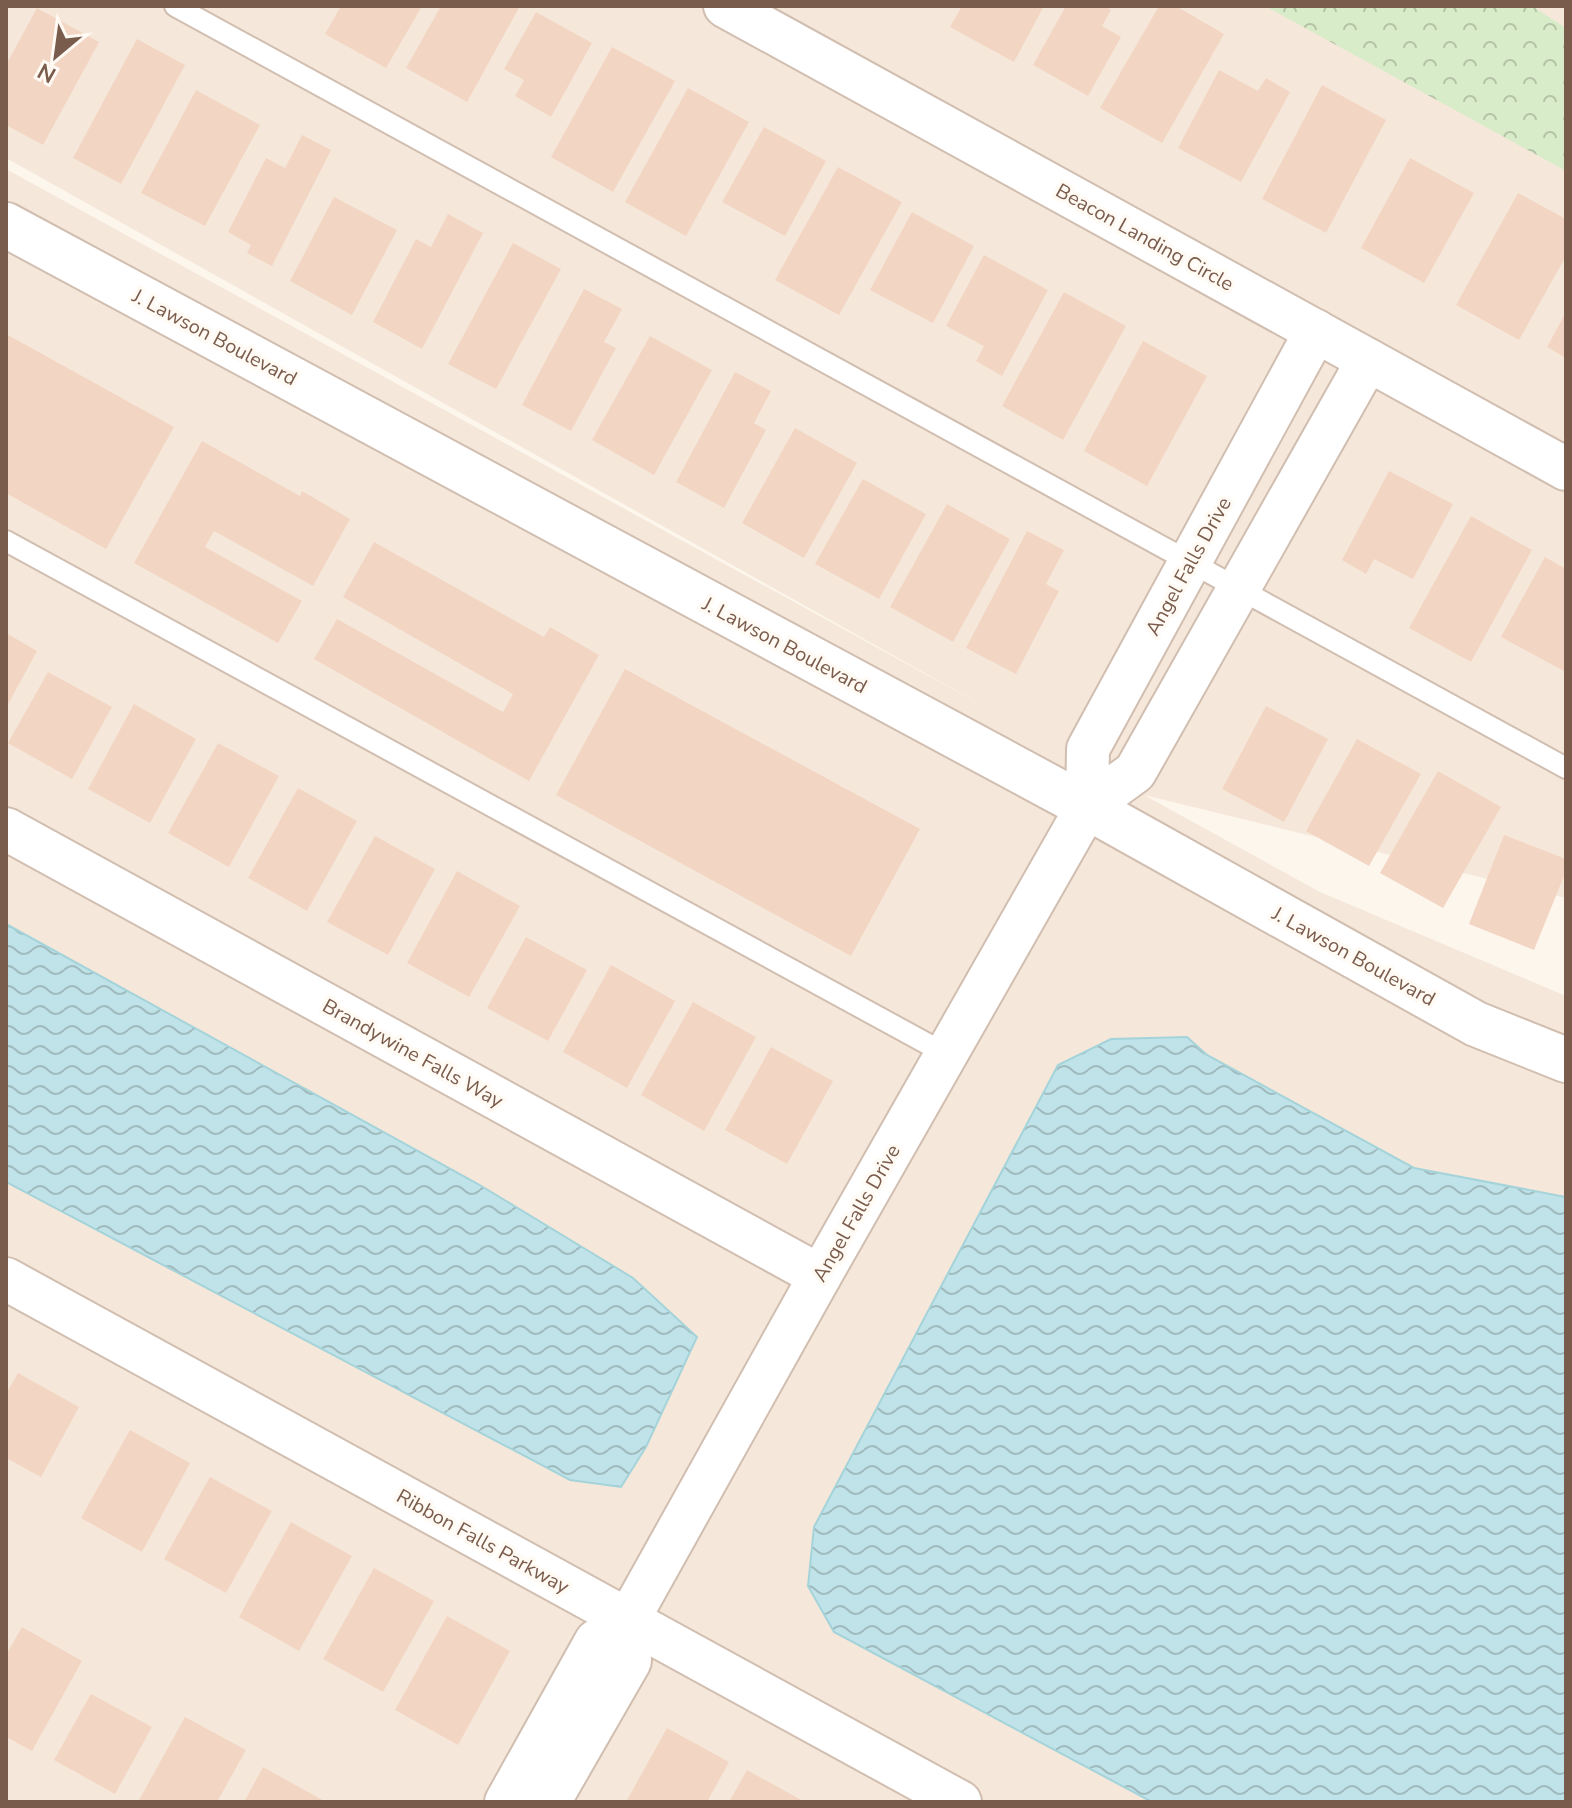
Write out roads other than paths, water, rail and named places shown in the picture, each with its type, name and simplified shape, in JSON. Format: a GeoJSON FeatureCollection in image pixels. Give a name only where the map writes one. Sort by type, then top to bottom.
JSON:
{"type":"FeatureCollection","features":[{"type":"Feature","properties":{"kind":"street","name":"Beacon Landing Circle"},"geometry":{"type":"LineString","coordinates":[[725,6],[1566,469]]}},
{"type":"Feature","properties":{"kind":"street","name":"J. Lawson Boulevard"},"geometry":{"type":"LineString","coordinates":[[6,225],[1087,807],[1476,1024],[1566,1060]]}},
{"type":"Feature","properties":{"kind":"street","name":"Angel Falls Drive"},"geometry":{"type":"LineString","coordinates":[[1087,807],[1088,749],[1316,331]]}},
{"type":"Feature","properties":{"kind":"street","name":"Angel Falls Drive"},"geometry":{"type":"LineString","coordinates":[[506,1802],[596,1641],[628,1620],[1087,807],[1135,772],[1368,360]]}},
{"type":"Feature","properties":{"kind":"street","name":"Brandywine Falls Way"},"geometry":{"type":"LineString","coordinates":[[6,829],[820,1276]]}},
{"type":"Feature","properties":{"kind":"street","name":"Ribbon Falls Parkway"},"geometry":{"type":"LineString","coordinates":[[6,1279],[960,1802]]}},
{"type":"Feature","properties":{"kind":"street"},"geometry":{"type":"LineString","coordinates":[[549,1802],[630,1661],[628,1620]]}},
{"type":"Feature","properties":{"kind":"lane"},"geometry":{"type":"LineString","coordinates":[[175,6],[1566,768]]}},
{"type":"Feature","properties":{"kind":"lane"},"geometry":{"type":"LineString","coordinates":[[6,541],[946,1054]]}},
{"type":"Feature","properties":{"kind":"water"},"geometry":{"type":"Polygon","coordinates":[[[6,924],[478,1184],[633,1278],[697,1337],[646,1447],[621,1487],[570,1480],[6,1182],[6,924]]]}},
{"type":"Feature","properties":{"kind":"water"},"geometry":{"type":"Polygon","coordinates":[[[1187,1037],[1207,1055],[1414,1168],[1566,1197],[1566,1802],[1152,1802],[834,1632],[808,1586],[814,1527],[1058,1065],[1111,1039],[1187,1037]]]}}]}
